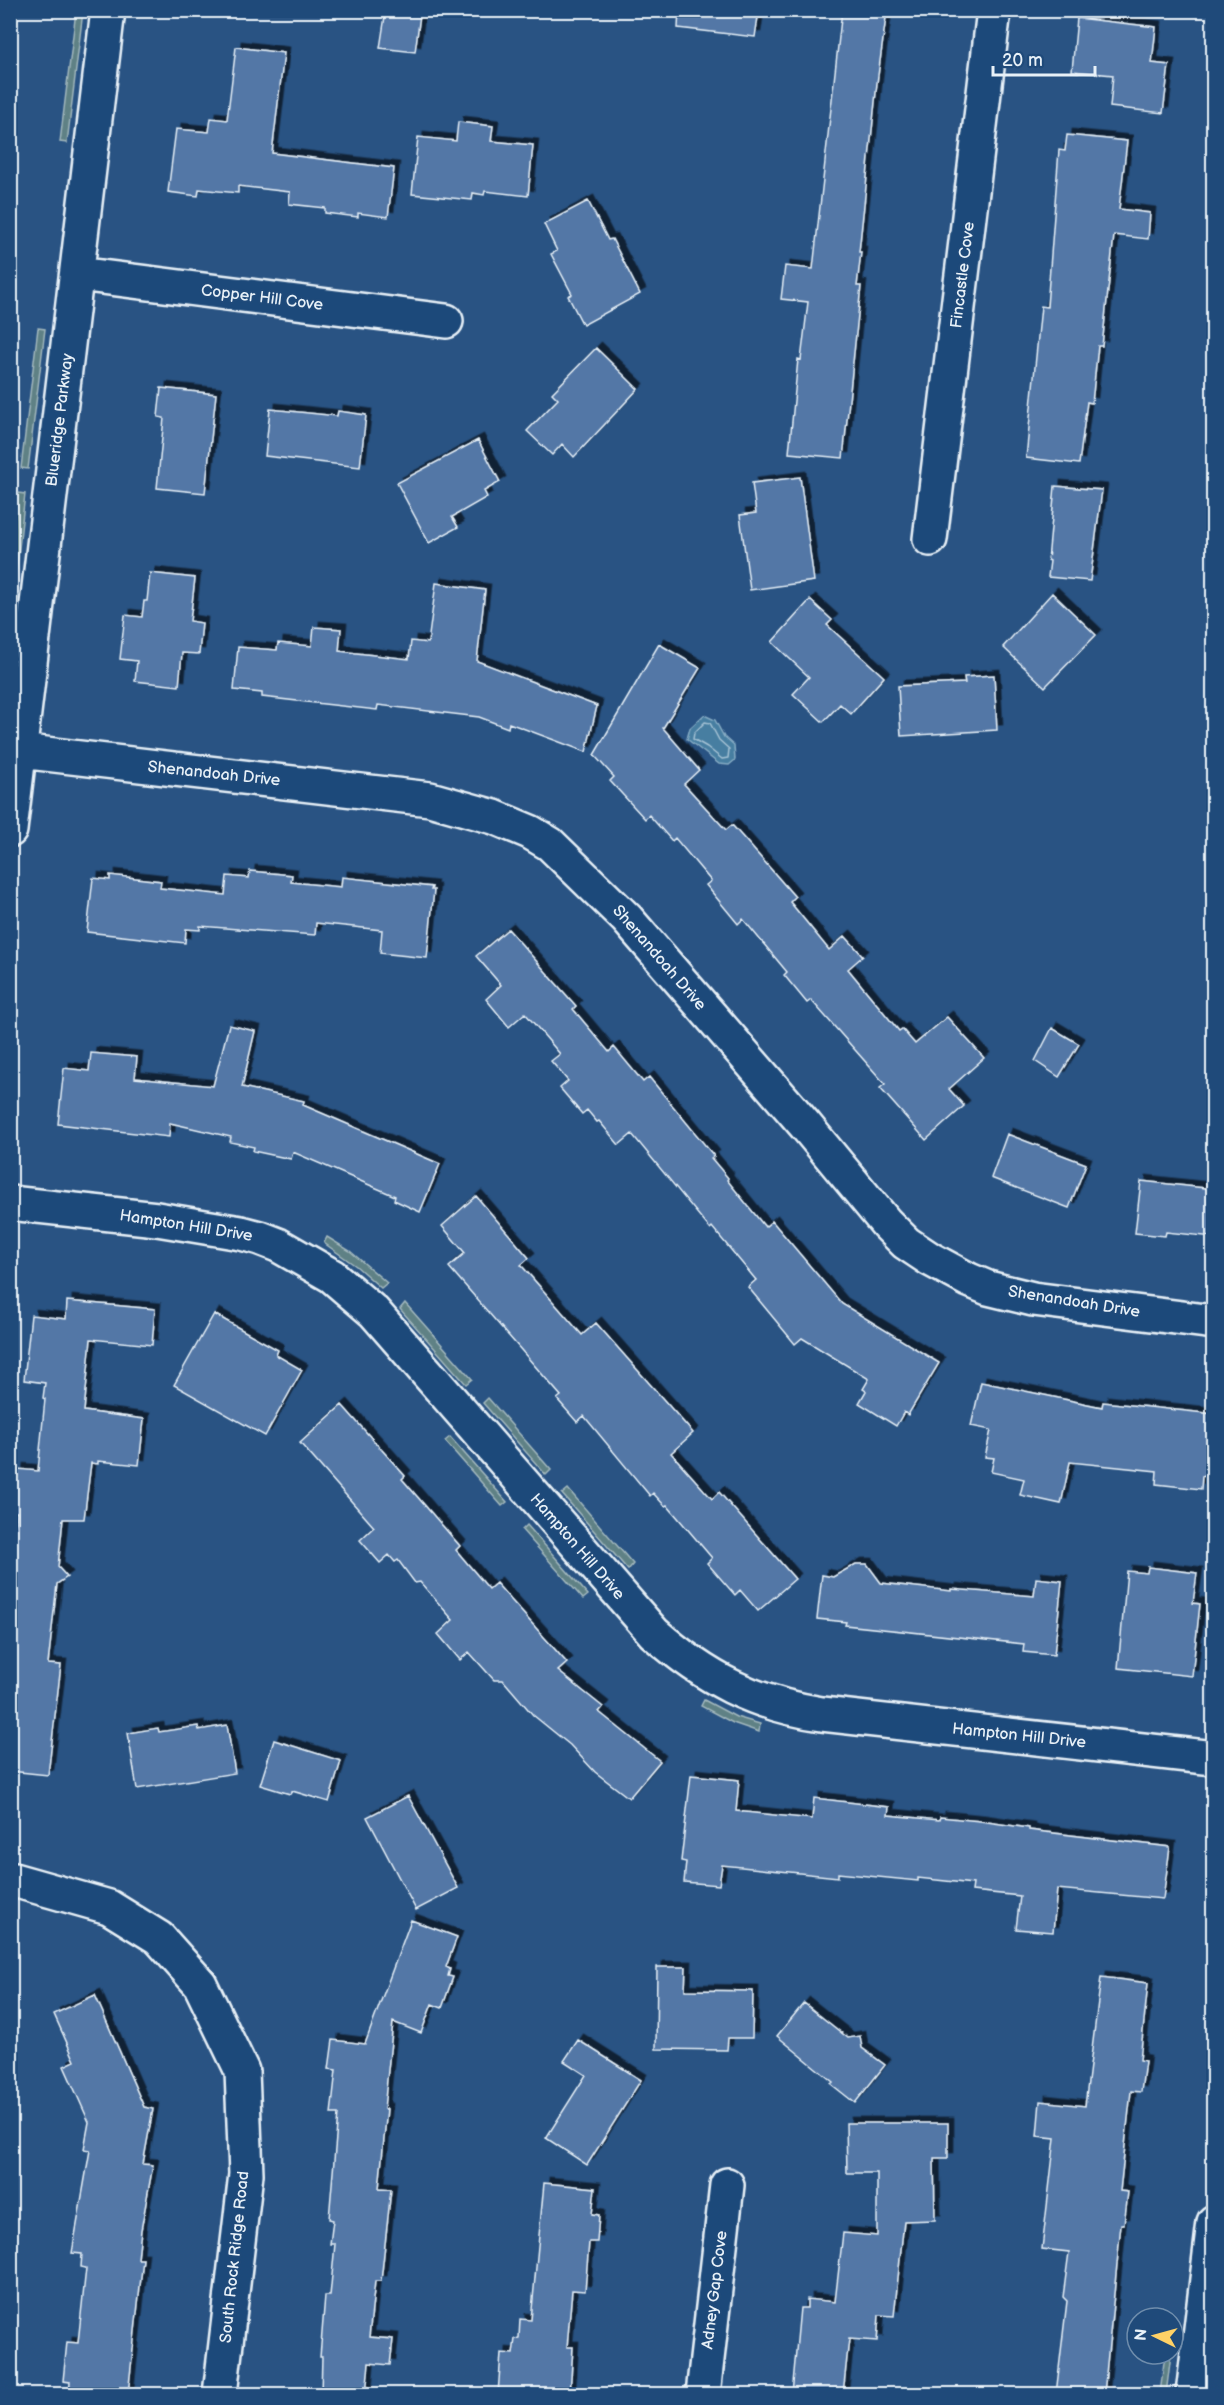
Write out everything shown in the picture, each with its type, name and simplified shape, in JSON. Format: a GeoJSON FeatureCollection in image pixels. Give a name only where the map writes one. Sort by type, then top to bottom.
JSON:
{"type":"FeatureCollection","features":[{"type":"Feature","properties":{"kind":"street","name":"Blueridge Parkway"},"geometry":{"type":"LineString","coordinates":[[10,830],[108,10]]}},
{"type":"Feature","properties":{"kind":"street","name":"Fincastle Cove"},"geometry":{"type":"LineString","coordinates":[[930,539],[994,10]]}},
{"type":"Feature","properties":{"kind":"street","name":"Copper Hill Cove"},"geometry":{"type":"LineString","coordinates":[[78,274],[446,321]]}},
{"type":"Feature","properties":{"kind":"street","name":"Shenandoah Drive"},"geometry":{"type":"LineString","coordinates":[[20,752],[430,800],[494,817],[530,832],[550,844],[614,905],[806,1126],[886,1223],[906,1243],[969,1281],[1033,1299],[1214,1322]]}},
{"type":"Feature","properties":{"kind":"street","name":"Hampton Hill Drive"},"geometry":{"type":"LineString","coordinates":[[10,1203],[157,1219],[241,1233],[278,1245],[332,1276],[374,1312],[654,1634],[704,1672],[748,1695],[782,1707],[812,1712],[1214,1758]]}},
{"type":"Feature","properties":{"kind":"street","name":"South Rock Ridge Road"},"geometry":{"type":"LineString","coordinates":[[10,1879],[109,1908],[159,1938],[200,1984],[242,2071],[246,2174],[220,2394]]}},
{"type":"Feature","properties":{"kind":"street","name":"Adney Gap Cove"},"geometry":{"type":"LineString","coordinates":[[703,2394],[727,2185]]}},
{"type":"Feature","properties":{"kind":"street"},"geometry":{"type":"LineString","coordinates":[[1193,2394],[1214,2222]]}},
{"type":"Feature","properties":{"kind":"green space"},"geometry":{"type":"Polygon","coordinates":[[[76,11],[83,11],[67,143],[60,142],[76,11]]]}},
{"type":"Feature","properties":{"kind":"green space"},"geometry":{"type":"Polygon","coordinates":[[[38,328],[45,329],[28,469],[21,468],[38,328]]]}},
{"type":"Feature","properties":{"kind":"green space"},"geometry":{"type":"Polygon","coordinates":[[[18,493],[25,494],[11,620],[11,562],[18,493]]]}},
{"type":"Feature","properties":{"kind":"green space"},"geometry":{"type":"Polygon","coordinates":[[[327,1237],[350,1251],[387,1283],[381,1288],[324,1243],[327,1237]]]}},
{"type":"Feature","properties":{"kind":"green space"},"geometry":{"type":"Polygon","coordinates":[[[405,1303],[472,1379],[466,1384],[400,1309],[405,1303]]]}},
{"type":"Feature","properties":{"kind":"green space"},"geometry":{"type":"Polygon","coordinates":[[[488,1398],[551,1470],[546,1475],[483,1403],[488,1398]]]}},
{"type":"Feature","properties":{"kind":"green space"},"geometry":{"type":"Polygon","coordinates":[[[450,1437],[507,1502],[502,1506],[445,1441],[450,1437]]]}},
{"type":"Feature","properties":{"kind":"green space"},"geometry":{"type":"Polygon","coordinates":[[[568,1489],[633,1564],[628,1570],[562,1494],[568,1489]]]}},
{"type":"Feature","properties":{"kind":"green space"},"geometry":{"type":"Polygon","coordinates":[[[527,1525],[588,1595],[583,1599],[522,1530],[527,1525]]]}},
{"type":"Feature","properties":{"kind":"green space"},"geometry":{"type":"Polygon","coordinates":[[[704,1700],[736,1717],[760,1724],[759,1732],[733,1723],[701,1706],[704,1700]]]}},
{"type":"Feature","properties":{"kind":"green space"},"geometry":{"type":"Polygon","coordinates":[[[1164,2366],[1170,2366],[1166,2394],[1160,2394],[1164,2366]]]}},
{"type":"Feature","properties":{"kind":"water"},"geometry":{"type":"Polygon","coordinates":[[[704,715],[715,720],[724,737],[734,746],[735,760],[729,765],[719,764],[687,739],[690,728],[704,715]]]}},
{"type":"Feature","properties":{"kind":"building"},"geometry":{"type":"Polygon","coordinates":[[[386,10],[420,15],[415,52],[380,48],[386,10]]]}},
{"type":"Feature","properties":{"kind":"building"},"geometry":{"type":"Polygon","coordinates":[[[679,10],[759,10],[755,37],[678,28],[679,10]]]}},
{"type":"Feature","properties":{"kind":"building"},"geometry":{"type":"Polygon","coordinates":[[[842,10],[887,10],[859,252],[861,252],[857,286],[861,286],[843,458],[789,453],[798,359],[801,360],[808,302],[781,299],[785,266],[813,269],[842,10]]]}},
{"type":"Feature","properties":{"kind":"building"},"geometry":{"type":"Polygon","coordinates":[[[1077,18],[1156,27],[1152,63],[1169,65],[1163,113],[1110,107],[1113,75],[1072,71],[1077,18]]]}},
{"type":"Feature","properties":{"kind":"building"},"geometry":{"type":"Polygon","coordinates":[[[236,47],[284,53],[272,153],[394,168],[388,217],[358,213],[358,217],[325,213],[325,208],[289,204],[290,192],[238,186],[238,193],[199,189],[198,196],[168,192],[176,129],[209,132],[211,118],[227,120],[236,47]]]}},
{"type":"Feature","properties":{"kind":"building"},"geometry":{"type":"Polygon","coordinates":[[[458,122],[493,126],[491,141],[533,145],[528,196],[485,191],[484,195],[473,193],[472,200],[412,194],[418,137],[456,141],[458,122]]]}},
{"type":"Feature","properties":{"kind":"building"},"geometry":{"type":"Polygon","coordinates":[[[1067,135],[1127,141],[1119,209],[1150,213],[1148,239],[1114,235],[1102,346],[1098,346],[1092,403],[1087,402],[1079,464],[1026,458],[1041,306],[1047,307],[1059,150],[1065,151],[1067,135]]]}},
{"type":"Feature","properties":{"kind":"building"},"geometry":{"type":"Polygon","coordinates":[[[588,201],[608,240],[612,239],[640,294],[583,325],[568,296],[572,294],[551,254],[557,251],[544,224],[588,201]]]}},
{"type":"Feature","properties":{"kind":"building"},"geometry":{"type":"Polygon","coordinates":[[[596,348],[638,389],[574,457],[562,444],[552,455],[527,431],[558,399],[552,393],[596,348]]]}},
{"type":"Feature","properties":{"kind":"building"},"geometry":{"type":"Polygon","coordinates":[[[161,388],[216,394],[205,493],[157,488],[164,418],[158,417],[161,388]]]}},
{"type":"Feature","properties":{"kind":"building"},"geometry":{"type":"Polygon","coordinates":[[[270,409],[337,416],[338,411],[366,415],[360,467],[265,456],[270,409]]]}},
{"type":"Feature","properties":{"kind":"building"},"geometry":{"type":"Polygon","coordinates":[[[478,440],[500,482],[484,491],[487,497],[452,517],[458,527],[429,543],[397,483],[478,440]]]}},
{"type":"Feature","properties":{"kind":"building"},"geometry":{"type":"Polygon","coordinates":[[[800,477],[814,581],[750,590],[740,515],[756,513],[752,483],[800,477]]]}},
{"type":"Feature","properties":{"kind":"building"},"geometry":{"type":"Polygon","coordinates":[[[1055,486],[1102,490],[1090,581],[1048,577],[1055,486]]]}},
{"type":"Feature","properties":{"kind":"building"},"geometry":{"type":"Polygon","coordinates":[[[150,573],[195,578],[190,621],[202,623],[199,654],[182,653],[179,686],[135,681],[137,661],[120,659],[125,615],[142,617],[144,601],[147,601],[150,573]]]}},
{"type":"Feature","properties":{"kind":"building"},"geometry":{"type":"Polygon","coordinates":[[[436,583],[485,590],[477,661],[597,706],[586,752],[509,723],[508,728],[479,717],[378,705],[377,710],[262,697],[262,693],[234,690],[238,647],[277,650],[278,643],[312,646],[314,627],[341,629],[339,651],[409,659],[411,641],[428,643],[436,583]]]}},
{"type":"Feature","properties":{"kind":"building"},"geometry":{"type":"Polygon","coordinates":[[[1052,593],[1096,635],[1045,687],[1003,647],[1052,593]]]}},
{"type":"Feature","properties":{"kind":"building"},"geometry":{"type":"Polygon","coordinates":[[[810,600],[832,620],[827,625],[884,677],[851,714],[840,704],[823,722],[793,694],[809,677],[772,642],[810,600]]]}},
{"type":"Feature","properties":{"kind":"building"},"geometry":{"type":"Polygon","coordinates":[[[659,644],[700,668],[663,728],[699,770],[684,784],[726,830],[732,825],[769,867],[795,897],[790,902],[829,950],[845,936],[863,956],[848,969],[899,1031],[902,1029],[915,1044],[947,1017],[984,1058],[949,1089],[964,1106],[926,1140],[880,1088],[885,1084],[811,1000],[807,1003],[784,975],[787,972],[743,919],[738,924],[706,885],[711,881],[675,838],[672,841],[649,815],[645,819],[610,781],[614,777],[594,755],[659,644]]]}},
{"type":"Feature","properties":{"kind":"building"},"geometry":{"type":"Polygon","coordinates":[[[994,675],[997,730],[901,736],[898,686],[965,683],[964,677],[994,675]]]}},
{"type":"Feature","properties":{"kind":"building"},"geometry":{"type":"Polygon","coordinates":[[[250,871],[292,875],[291,882],[341,887],[342,877],[432,887],[431,890],[434,890],[427,958],[380,953],[382,930],[316,923],[315,935],[200,926],[200,930],[186,929],[185,943],[87,932],[93,878],[110,880],[110,875],[161,881],[160,888],[225,895],[227,876],[249,878],[250,871]]]}},
{"type":"Feature","properties":{"kind":"building"},"geometry":{"type":"Polygon","coordinates":[[[508,929],[576,1006],[573,1009],[609,1052],[614,1047],[643,1082],[649,1077],[714,1156],[711,1158],[765,1227],[772,1221],[842,1304],[939,1363],[908,1415],[904,1412],[896,1426],[859,1403],[866,1391],[863,1389],[869,1379],[802,1338],[795,1344],[748,1287],[756,1280],[712,1227],[710,1229],[632,1134],[619,1145],[587,1110],[582,1114],[560,1088],[568,1081],[551,1061],[560,1054],[525,1013],[509,1027],[486,999],[501,985],[476,956],[508,929]]]}},
{"type":"Feature","properties":{"kind":"building"},"geometry":{"type":"Polygon","coordinates":[[[229,1025],[255,1031],[242,1087],[304,1101],[303,1105],[440,1164],[420,1212],[394,1200],[395,1196],[293,1152],[291,1159],[253,1151],[254,1147],[230,1142],[231,1137],[170,1123],[169,1137],[58,1124],[64,1068],[89,1071],[91,1053],[137,1057],[135,1078],[213,1086],[229,1025]]]}},
{"type":"Feature","properties":{"kind":"building"},"geometry":{"type":"Polygon","coordinates":[[[1052,1028],[1079,1044],[1059,1077],[1035,1061],[1052,1028]]]}},
{"type":"Feature","properties":{"kind":"building"},"geometry":{"type":"Polygon","coordinates":[[[1007,1134],[1086,1164],[1069,1208],[991,1178],[1007,1134]]]}},
{"type":"Feature","properties":{"kind":"building"},"geometry":{"type":"Polygon","coordinates":[[[1141,1181],[1214,1189],[1214,1237],[1166,1232],[1165,1236],[1135,1233],[1141,1181]]]}},
{"type":"Feature","properties":{"kind":"building"},"geometry":{"type":"Polygon","coordinates":[[[476,1196],[529,1258],[521,1265],[582,1335],[596,1323],[693,1433],[671,1453],[712,1499],[719,1492],[795,1579],[758,1611],[740,1590],[735,1595],[707,1563],[712,1558],[667,1505],[665,1506],[653,1493],[650,1496],[584,1416],[577,1422],[557,1399],[561,1396],[449,1267],[465,1253],[442,1226],[476,1196]]]}},
{"type":"Feature","properties":{"kind":"building"},"geometry":{"type":"Polygon","coordinates":[[[67,1301],[155,1309],[152,1345],[91,1339],[84,1411],[144,1419],[139,1465],[98,1461],[98,1464],[91,1463],[84,1519],[63,1519],[58,1567],[67,1577],[57,1584],[48,1664],[61,1665],[48,1775],[10,1771],[10,1571],[17,1512],[13,1512],[18,1469],[38,1471],[45,1399],[43,1398],[45,1383],[24,1380],[31,1315],[66,1319],[67,1301]]]}},
{"type":"Feature","properties":{"kind":"building"},"geometry":{"type":"Polygon","coordinates":[[[214,1314],[278,1350],[276,1355],[302,1370],[265,1436],[174,1385],[214,1314]]]}},
{"type":"Feature","properties":{"kind":"building"},"geometry":{"type":"Polygon","coordinates":[[[981,1382],[1102,1407],[1103,1402],[1214,1414],[1214,1478],[1202,1476],[1201,1489],[1156,1484],[1157,1471],[1070,1462],[1061,1504],[1020,1495],[1024,1479],[991,1472],[994,1458],[985,1457],[991,1430],[971,1426],[981,1382]]]}},
{"type":"Feature","properties":{"kind":"building"},"geometry":{"type":"Polygon","coordinates":[[[342,1405],[405,1476],[402,1479],[460,1546],[456,1550],[489,1589],[496,1583],[567,1663],[558,1671],[603,1707],[599,1712],[660,1761],[629,1798],[595,1772],[570,1745],[533,1715],[503,1680],[494,1680],[469,1652],[460,1660],[438,1634],[453,1620],[420,1582],[415,1583],[398,1560],[395,1562],[389,1555],[380,1563],[360,1540],[374,1527],[300,1443],[342,1405]]]}},
{"type":"Feature","properties":{"kind":"building"},"geometry":{"type":"Polygon","coordinates":[[[856,1564],[867,1564],[881,1583],[951,1591],[951,1589],[1034,1596],[1036,1578],[1062,1581],[1054,1655],[1023,1652],[1024,1644],[845,1625],[846,1622],[817,1619],[822,1575],[833,1577],[856,1564]]]}},
{"type":"Feature","properties":{"kind":"building"},"geometry":{"type":"Polygon","coordinates":[[[1148,1567],[1197,1573],[1193,1603],[1200,1604],[1192,1676],[1118,1668],[1127,1571],[1147,1573],[1148,1567]]]}},
{"type":"Feature","properties":{"kind":"building"},"geometry":{"type":"Polygon","coordinates":[[[227,1725],[235,1773],[137,1789],[128,1733],[158,1728],[159,1732],[198,1726],[199,1730],[227,1725]]]}},
{"type":"Feature","properties":{"kind":"building"},"geometry":{"type":"Polygon","coordinates":[[[274,1740],[341,1761],[329,1802],[292,1791],[290,1794],[260,1785],[274,1740]]]}},
{"type":"Feature","properties":{"kind":"building"},"geometry":{"type":"Polygon","coordinates":[[[691,1775],[739,1780],[736,1811],[812,1819],[814,1798],[889,1807],[888,1815],[980,1821],[1029,1828],[1029,1830],[1170,1847],[1163,1899],[1057,1889],[1053,1932],[1016,1929],[1020,1896],[972,1891],[973,1884],[838,1873],[838,1877],[722,1865],[719,1885],[684,1882],[686,1862],[681,1861],[691,1775]]]}},
{"type":"Feature","properties":{"kind":"building"},"geometry":{"type":"Polygon","coordinates":[[[408,1796],[458,1888],[416,1910],[367,1817],[408,1796]]]}},
{"type":"Feature","properties":{"kind":"building"},"geometry":{"type":"Polygon","coordinates":[[[411,1920],[457,1937],[446,1967],[450,1969],[448,1976],[453,1977],[442,2008],[432,2004],[421,2033],[393,2022],[379,2188],[391,2189],[381,2281],[375,2281],[369,2337],[393,2339],[390,2365],[369,2363],[366,2394],[321,2394],[322,2357],[320,2357],[325,2296],[330,2296],[335,2244],[330,2244],[333,2220],[329,2219],[338,2114],[331,2114],[336,2070],[329,2069],[333,2040],[365,2044],[411,1920]]]}},
{"type":"Feature","properties":{"kind":"building"},"geometry":{"type":"Polygon","coordinates":[[[657,1967],[686,1967],[685,1990],[753,1991],[752,2038],[728,2038],[727,2050],[656,2049],[657,1967]]]}},
{"type":"Feature","properties":{"kind":"building"},"geometry":{"type":"Polygon","coordinates":[[[1101,1977],[1148,1983],[1140,2060],[1145,2061],[1141,2092],[1131,2091],[1120,2191],[1128,2192],[1124,2224],[1121,2224],[1104,2394],[1056,2394],[1067,2301],[1063,2297],[1069,2252],[1042,2249],[1055,2138],[1037,2136],[1040,2101],[1085,2106],[1101,1977]]]}},
{"type":"Feature","properties":{"kind":"building"},"geometry":{"type":"Polygon","coordinates":[[[95,1995],[144,2107],[153,2109],[143,2164],[153,2165],[141,2230],[138,2259],[143,2259],[128,2394],[69,2394],[70,2382],[63,2381],[67,2342],[78,2343],[86,2268],[81,2267],[82,2254],[72,2253],[90,2150],[84,2149],[89,2122],[64,2066],[75,2061],[54,2014],[95,1995]]]}},
{"type":"Feature","properties":{"kind":"building"},"geometry":{"type":"Polygon","coordinates":[[[804,2003],[848,2038],[860,2036],[862,2048],[885,2065],[855,2103],[777,2036],[804,2003]]]}},
{"type":"Feature","properties":{"kind":"building"},"geometry":{"type":"Polygon","coordinates":[[[578,2040],[641,2080],[587,2165],[546,2138],[586,2075],[564,2061],[578,2040]]]}},
{"type":"Feature","properties":{"kind":"building"},"geometry":{"type":"Polygon","coordinates":[[[846,2123],[948,2123],[948,2158],[934,2158],[935,2220],[904,2221],[894,2316],[879,2315],[877,2341],[849,2339],[843,2394],[792,2394],[800,2308],[807,2308],[807,2299],[835,2302],[843,2233],[877,2236],[877,2173],[847,2173],[846,2123]]]}},
{"type":"Feature","properties":{"kind":"building"},"geometry":{"type":"Polygon","coordinates":[[[544,2183],[595,2188],[592,2214],[599,2215],[597,2242],[589,2242],[585,2291],[572,2290],[567,2347],[573,2347],[570,2394],[498,2394],[501,2353],[513,2354],[515,2339],[519,2338],[520,2319],[531,2320],[544,2183]]]}}]}
